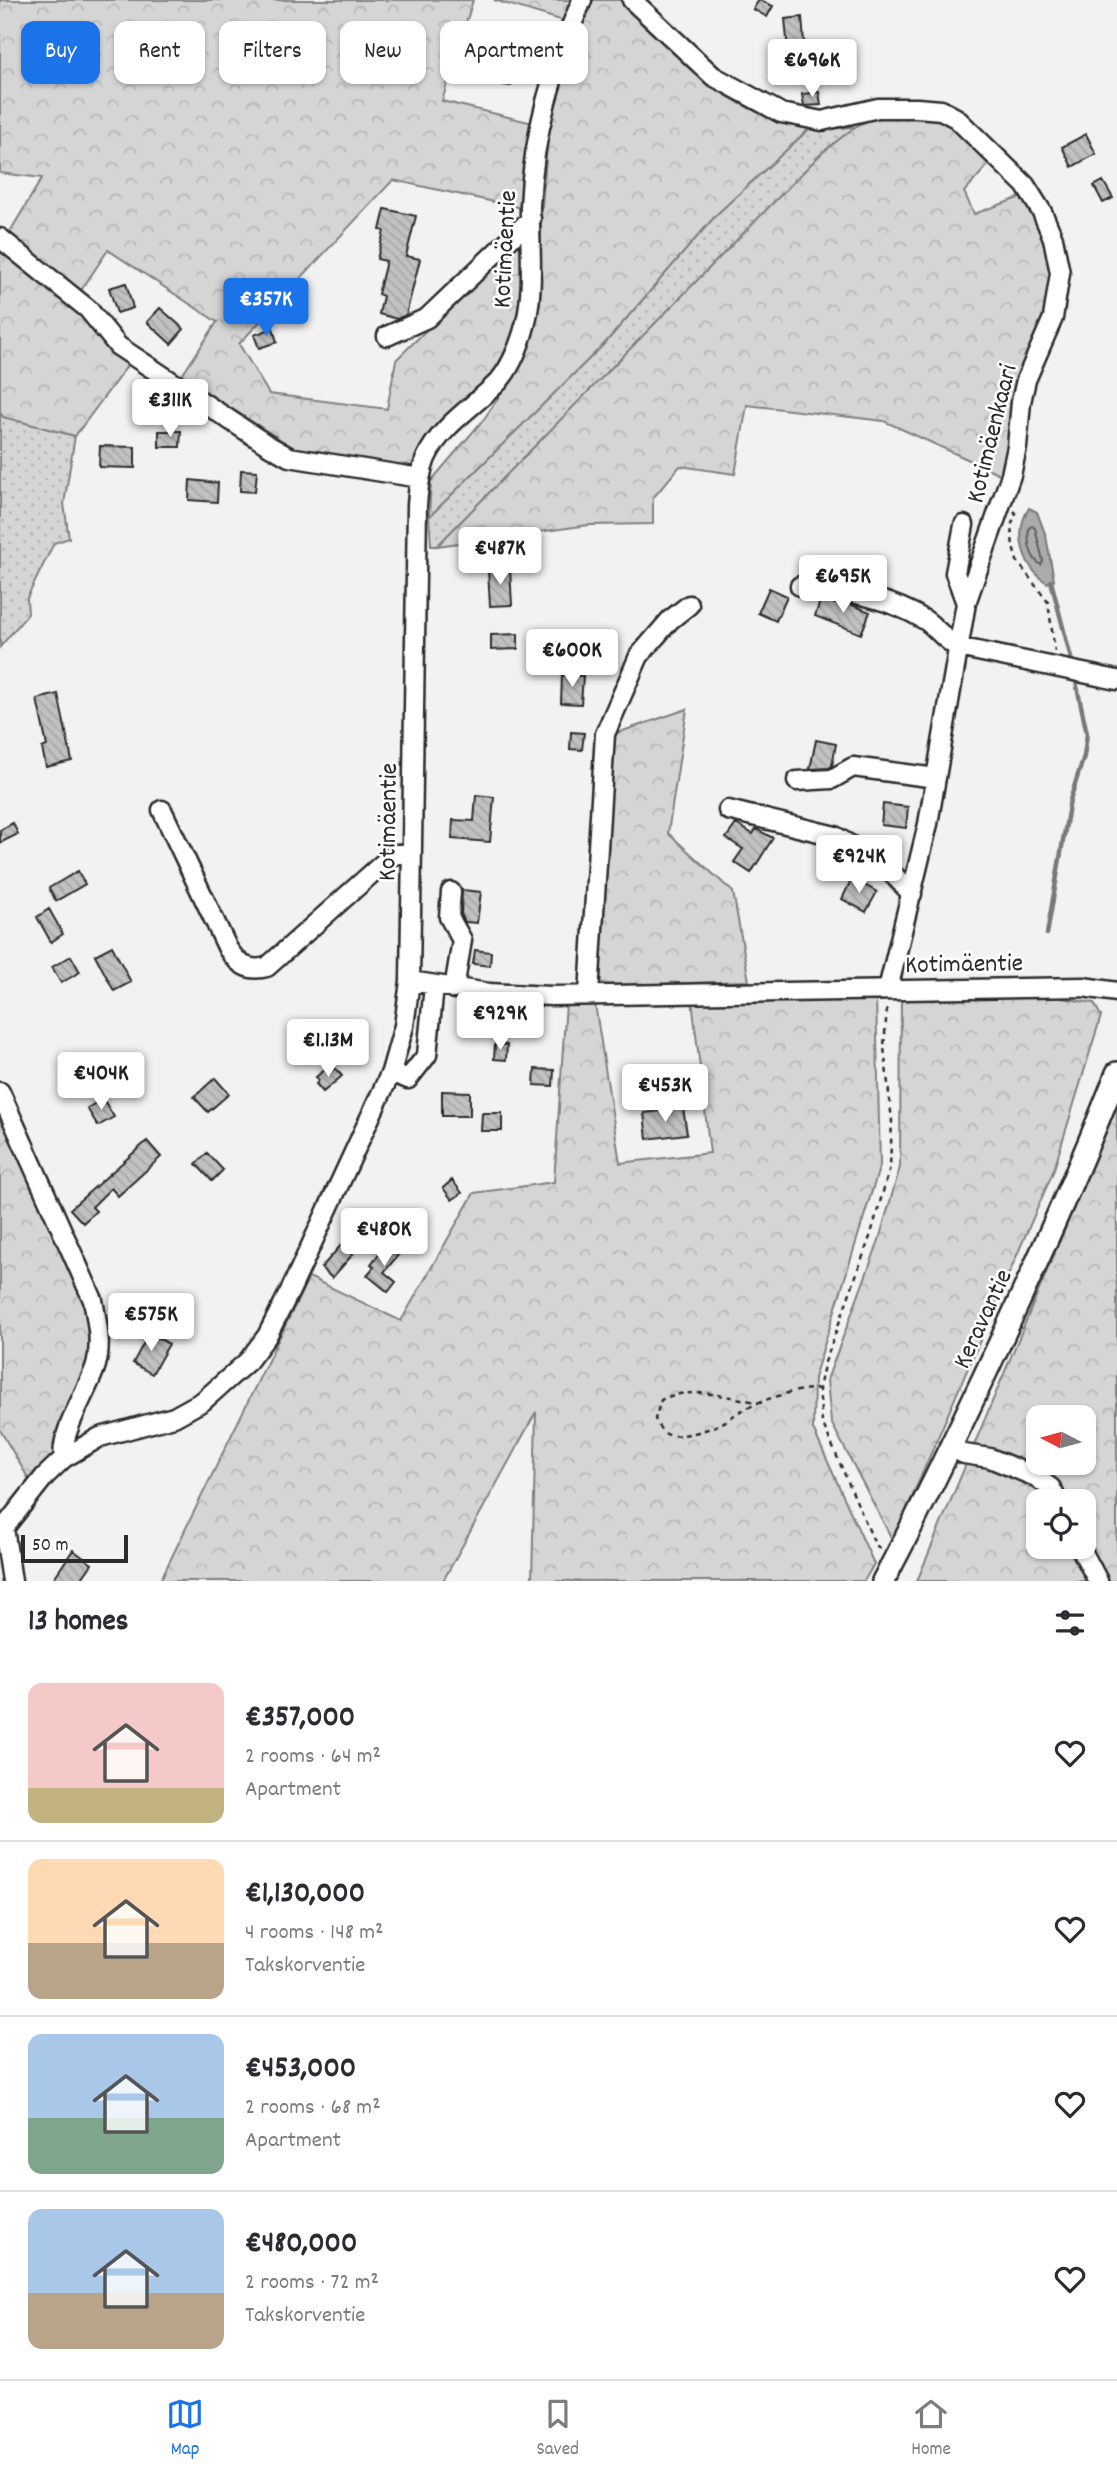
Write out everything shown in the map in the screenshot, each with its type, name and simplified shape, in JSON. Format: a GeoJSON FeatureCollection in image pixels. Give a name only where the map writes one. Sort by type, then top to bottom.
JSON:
{"type":"FeatureCollection","features":[{"type":"Feature","properties":{"kind":"main road","name":"Keravantie"},"geometry":{"type":"LineString","coordinates":[[888,1573],[1026,1288],[1117,1073]]}},
{"type":"Feature","properties":{"kind":"street","name":"Kotimäentie"},"geometry":{"type":"LineString","coordinates":[[582,0],[542,112],[535,146],[529,303],[517,351],[500,379],[438,439],[427,456],[420,478],[416,505],[410,981],[454,989],[551,996],[1083,987],[1117,992]]}},
{"type":"Feature","properties":{"kind":"street","name":"Kotimäenkaari"},"geometry":{"type":"LineString","coordinates":[[632,0],[713,76],[781,113],[822,121],[878,108],[941,110],[956,118],[1025,185],[1042,212],[1053,238],[1060,273],[1053,318],[1026,380],[1017,447],[1005,494],[966,603],[936,778],[912,894],[888,989]]}},
{"type":"Feature","properties":{"kind":"street"},"geometry":{"type":"LineString","coordinates":[[387,336],[427,318],[531,219]]}},
{"type":"Feature","properties":{"kind":"street"},"geometry":{"type":"LineString","coordinates":[[0,238],[88,309],[118,346],[266,444],[289,457],[420,478]]}},
{"type":"Feature","properties":{"kind":"street"},"geometry":{"type":"LineString","coordinates":[[964,525],[955,573],[966,603]]}},
{"type":"Feature","properties":{"kind":"street"},"geometry":{"type":"LineString","coordinates":[[800,586],[843,589],[898,607],[926,620],[946,641],[958,647],[1117,680]]}},
{"type":"Feature","properties":{"kind":"street"},"geometry":{"type":"LineString","coordinates":[[589,994],[605,734],[639,656],[670,620],[689,605]]}},
{"type":"Feature","properties":{"kind":"street"},"geometry":{"type":"LineString","coordinates":[[797,781],[832,779],[853,767],[936,778]]}},
{"type":"Feature","properties":{"kind":"street"},"geometry":{"type":"LineString","coordinates":[[162,810],[228,949],[236,962],[246,968],[267,967],[389,858],[397,854],[412,853]]}},
{"type":"Feature","properties":{"kind":"street"},"geometry":{"type":"LineString","coordinates":[[728,810],[835,836],[885,866],[912,894]]}},
{"type":"Feature","properties":{"kind":"street"},"geometry":{"type":"LineString","coordinates":[[451,892],[449,917],[462,940],[454,989]]}},
{"type":"Feature","properties":{"kind":"street"},"geometry":{"type":"LineString","coordinates":[[12,1581],[2,1530],[45,1476],[64,1458],[100,1437],[174,1417],[203,1401],[248,1361],[267,1336],[391,1072],[404,1026],[410,981]]}},
{"type":"Feature","properties":{"kind":"street"},"geometry":{"type":"LineString","coordinates":[[391,1072],[408,1079],[426,1055],[434,986]]}},
{"type":"Feature","properties":{"kind":"street"},"geometry":{"type":"LineString","coordinates":[[0,1093],[93,1300],[100,1331],[96,1364],[77,1414],[64,1438],[64,1458]]}},
{"type":"Feature","properties":{"kind":"street"},"geometry":{"type":"LineString","coordinates":[[951,1447],[964,1454],[990,1458],[1036,1478],[1052,1489]]}},
{"type":"Feature","properties":{"kind":"street"},"geometry":{"type":"LineString","coordinates":[[1086,1559],[1098,1581]]}},
{"type":"Feature","properties":{"kind":"path"},"geometry":{"type":"LineString","coordinates":[[1005,494],[1016,513],[1011,533],[1017,562],[1048,601],[1058,669]]}},
{"type":"Feature","properties":{"kind":"path"},"geometry":{"type":"LineString","coordinates":[[888,989],[884,1047],[892,1121],[890,1167],[871,1234],[828,1352],[818,1389],[822,1422],[888,1573]]}},
{"type":"Feature","properties":{"kind":"path"},"geometry":{"type":"LineString","coordinates":[[762,1403],[710,1394],[671,1394],[661,1400],[655,1419],[660,1430],[670,1435],[696,1432],[720,1425],[744,1409],[762,1403],[799,1389],[818,1389]]}},
{"type":"Feature","properties":{"kind":"green space"},"geometry":{"type":"Polygon","coordinates":[[[0,0],[473,0],[467,21],[440,21],[440,84],[447,84],[442,101],[533,123],[522,208],[393,180],[239,344],[269,394],[387,409],[396,360],[523,235],[526,269],[517,334],[493,375],[468,398],[413,470],[294,448],[181,377],[217,322],[108,250],[80,292],[8,235],[42,178],[0,173],[0,0]]]}},
{"type":"Feature","properties":{"kind":"green space"},"geometry":{"type":"Polygon","coordinates":[[[494,0],[572,0],[564,21],[494,0]]]}},
{"type":"Feature","properties":{"kind":"green space"},"geometry":{"type":"Polygon","coordinates":[[[593,0],[620,0],[684,62],[718,90],[755,111],[809,129],[716,215],[606,342],[429,517],[431,481],[484,419],[525,358],[540,302],[541,218],[549,123],[562,84],[588,84],[588,21],[584,21],[593,0]]]}},
{"type":"Feature","properties":{"kind":"green space"},"geometry":{"type":"Polygon","coordinates":[[[917,115],[938,118],[952,126],[990,163],[964,192],[974,214],[1024,196],[1045,239],[1052,273],[1045,314],[1030,350],[1002,475],[884,421],[747,405],[735,474],[680,466],[653,498],[653,524],[589,525],[437,546],[823,152],[855,127],[877,116],[917,115]]]}},
{"type":"Feature","properties":{"kind":"green space"},"geometry":{"type":"Polygon","coordinates":[[[855,127],[823,152],[437,546],[431,546],[429,517],[606,342],[716,215],[809,129],[855,127]]]}},
{"type":"Feature","properties":{"kind":"green space"},"geometry":{"type":"Polygon","coordinates":[[[2,251],[84,313],[130,362],[75,436],[3,417],[0,412],[2,251]]]}},
{"type":"Feature","properties":{"kind":"green space"},"geometry":{"type":"Polygon","coordinates":[[[0,412],[3,417],[75,436],[64,504],[69,538],[54,543],[27,598],[28,614],[0,647],[0,412]]]}},
{"type":"Feature","properties":{"kind":"green space"},"geometry":{"type":"Polygon","coordinates":[[[687,709],[668,833],[733,892],[749,981],[598,986],[614,734],[687,709]]]}},
{"type":"Feature","properties":{"kind":"green space"},"geometry":{"type":"Polygon","coordinates":[[[901,992],[1021,992],[1094,1003],[1101,1016],[1053,1172],[893,1541],[831,1422],[827,1380],[878,1243],[900,1167],[901,992]]]}},
{"type":"Feature","properties":{"kind":"green space"},"geometry":{"type":"Polygon","coordinates":[[[876,996],[880,1165],[814,1378],[813,1429],[874,1564],[864,1581],[532,1581],[536,1412],[443,1581],[160,1581],[309,1277],[401,1321],[474,1193],[554,1182],[566,1003],[595,1004],[620,1163],[710,1153],[692,1000],[876,996]]]}},
{"type":"Feature","properties":{"kind":"green space"},"geometry":{"type":"Polygon","coordinates":[[[1117,1104],[1117,1581],[917,1581],[1117,1104]]]}},
{"type":"Feature","properties":{"kind":"green space"},"geometry":{"type":"Polygon","coordinates":[[[0,1111],[86,1300],[89,1363],[57,1437],[55,1454],[30,1481],[0,1430],[0,1111]]]}},
{"type":"Feature","properties":{"kind":"water"},"geometry":{"type":"Polygon","coordinates":[[[1029,508],[1037,512],[1046,536],[1054,580],[1047,583],[1032,568],[1023,549],[1022,528],[1029,508]]]}},
{"type":"Feature","properties":{"kind":"building"},"geometry":{"type":"Polygon","coordinates":[[[759,0],[773,6],[767,17],[753,9],[759,0]]]}},
{"type":"Feature","properties":{"kind":"building"},"geometry":{"type":"Polygon","coordinates":[[[802,17],[805,55],[801,55],[802,69],[784,71],[782,51],[788,50],[785,19],[802,17]]]}},
{"type":"Feature","properties":{"kind":"building"},"geometry":{"type":"Polygon","coordinates":[[[819,92],[821,105],[804,106],[802,94],[819,92]]]}},
{"type":"Feature","properties":{"kind":"building"},"geometry":{"type":"Polygon","coordinates":[[[1086,134],[1096,154],[1072,167],[1062,147],[1086,134]]]}},
{"type":"Feature","properties":{"kind":"building"},"geometry":{"type":"Polygon","coordinates":[[[1103,181],[1113,198],[1103,203],[1094,186],[1103,181]]]}},
{"type":"Feature","properties":{"kind":"building"},"geometry":{"type":"Polygon","coordinates":[[[385,209],[416,216],[406,256],[420,259],[406,315],[397,319],[379,314],[383,296],[378,294],[386,261],[377,259],[384,231],[380,230],[385,209]]]}},
{"type":"Feature","properties":{"kind":"building"},"geometry":{"type":"Polygon","coordinates":[[[126,283],[133,308],[117,313],[109,288],[126,283]]]}},
{"type":"Feature","properties":{"kind":"building"},"geometry":{"type":"Polygon","coordinates":[[[160,308],[184,329],[171,344],[147,322],[160,308]]]}},
{"type":"Feature","properties":{"kind":"building"},"geometry":{"type":"Polygon","coordinates":[[[273,328],[277,342],[259,348],[254,335],[273,328]]]}},
{"type":"Feature","properties":{"kind":"building"},"geometry":{"type":"Polygon","coordinates":[[[159,431],[181,431],[180,447],[159,447],[159,431]]]}},
{"type":"Feature","properties":{"kind":"building"},"geometry":{"type":"Polygon","coordinates":[[[100,446],[135,447],[135,468],[99,467],[100,446]]]}},
{"type":"Feature","properties":{"kind":"building"},"geometry":{"type":"Polygon","coordinates":[[[241,470],[257,471],[255,492],[240,491],[241,470]]]}},
{"type":"Feature","properties":{"kind":"building"},"geometry":{"type":"Polygon","coordinates":[[[190,480],[218,483],[217,502],[189,500],[190,480]]]}},
{"type":"Feature","properties":{"kind":"building"},"geometry":{"type":"Polygon","coordinates":[[[510,569],[512,605],[490,606],[488,570],[510,569]]]}},
{"type":"Feature","properties":{"kind":"building"},"geometry":{"type":"Polygon","coordinates":[[[769,588],[787,596],[776,621],[758,613],[769,588]]]}},
{"type":"Feature","properties":{"kind":"building"},"geometry":{"type":"Polygon","coordinates":[[[821,599],[846,607],[847,603],[870,612],[861,634],[815,616],[821,599]]]}},
{"type":"Feature","properties":{"kind":"building"},"geometry":{"type":"Polygon","coordinates":[[[518,634],[518,649],[491,650],[491,635],[518,634]]]}},
{"type":"Feature","properties":{"kind":"building"},"geometry":{"type":"Polygon","coordinates":[[[562,675],[583,676],[581,704],[561,703],[562,675]]]}},
{"type":"Feature","properties":{"kind":"building"},"geometry":{"type":"Polygon","coordinates":[[[58,694],[72,761],[46,767],[42,748],[47,746],[37,699],[58,694]]]}},
{"type":"Feature","properties":{"kind":"building"},"geometry":{"type":"Polygon","coordinates":[[[571,732],[584,733],[582,750],[570,749],[571,732]]]}},
{"type":"Feature","properties":{"kind":"building"},"geometry":{"type":"Polygon","coordinates":[[[816,740],[836,744],[832,766],[829,768],[810,769],[816,740]]]}},
{"type":"Feature","properties":{"kind":"building"},"geometry":{"type":"Polygon","coordinates":[[[476,795],[494,797],[490,842],[452,839],[453,820],[474,821],[476,795]]]}},
{"type":"Feature","properties":{"kind":"building"},"geometry":{"type":"Polygon","coordinates":[[[883,804],[908,807],[906,828],[881,825],[883,804]]]}},
{"type":"Feature","properties":{"kind":"building"},"geometry":{"type":"Polygon","coordinates":[[[13,823],[18,834],[0,843],[0,830],[13,823]]]}},
{"type":"Feature","properties":{"kind":"building"},"geometry":{"type":"Polygon","coordinates":[[[736,824],[753,834],[756,829],[773,838],[751,873],[734,862],[743,849],[726,838],[736,824]]]}},
{"type":"Feature","properties":{"kind":"building"},"geometry":{"type":"Polygon","coordinates":[[[78,871],[85,884],[56,901],[49,888],[78,871]]]}},
{"type":"Feature","properties":{"kind":"building"},"geometry":{"type":"Polygon","coordinates":[[[852,878],[877,892],[866,912],[842,899],[852,878]]]}},
{"type":"Feature","properties":{"kind":"building"},"geometry":{"type":"Polygon","coordinates":[[[462,890],[481,892],[477,923],[465,922],[461,914],[462,890]]]}},
{"type":"Feature","properties":{"kind":"building"},"geometry":{"type":"Polygon","coordinates":[[[49,909],[63,934],[51,942],[37,917],[49,909]]]}},
{"type":"Feature","properties":{"kind":"building"},"geometry":{"type":"Polygon","coordinates":[[[112,946],[131,982],[114,991],[95,955],[112,946]]]}},
{"type":"Feature","properties":{"kind":"building"},"geometry":{"type":"Polygon","coordinates":[[[475,950],[491,952],[490,966],[473,964],[475,950]]]}},
{"type":"Feature","properties":{"kind":"building"},"geometry":{"type":"Polygon","coordinates":[[[71,956],[80,972],[61,983],[52,967],[71,956]]]}},
{"type":"Feature","properties":{"kind":"building"},"geometry":{"type":"Polygon","coordinates":[[[495,1044],[507,1045],[506,1060],[494,1059],[495,1044]]]}},
{"type":"Feature","properties":{"kind":"building"},"geometry":{"type":"Polygon","coordinates":[[[335,1068],[342,1076],[323,1092],[316,1084],[319,1080],[316,1077],[325,1069],[328,1073],[335,1068]]]}},
{"type":"Feature","properties":{"kind":"building"},"geometry":{"type":"Polygon","coordinates":[[[535,1069],[554,1070],[553,1086],[534,1085],[535,1069]]]}},
{"type":"Feature","properties":{"kind":"building"},"geometry":{"type":"Polygon","coordinates":[[[215,1078],[229,1094],[208,1112],[194,1097],[215,1078]]]}},
{"type":"Feature","properties":{"kind":"building"},"geometry":{"type":"Polygon","coordinates":[[[442,1091],[470,1092],[470,1116],[442,1116],[442,1091]]]}},
{"type":"Feature","properties":{"kind":"building"},"geometry":{"type":"Polygon","coordinates":[[[103,1099],[114,1117],[98,1126],[87,1108],[103,1099]]]}},
{"type":"Feature","properties":{"kind":"building"},"geometry":{"type":"Polygon","coordinates":[[[683,1108],[687,1134],[647,1139],[644,1113],[683,1108]]]}},
{"type":"Feature","properties":{"kind":"building"},"geometry":{"type":"Polygon","coordinates":[[[482,1113],[502,1113],[502,1131],[481,1131],[482,1113]]]}},
{"type":"Feature","properties":{"kind":"building"},"geometry":{"type":"Polygon","coordinates":[[[147,1141],[161,1157],[118,1196],[111,1188],[92,1207],[96,1211],[83,1223],[70,1209],[147,1141]]]}},
{"type":"Feature","properties":{"kind":"building"},"geometry":{"type":"Polygon","coordinates":[[[207,1153],[223,1170],[212,1181],[196,1164],[207,1153]]]}},
{"type":"Feature","properties":{"kind":"building"},"geometry":{"type":"Polygon","coordinates":[[[452,1180],[462,1193],[452,1200],[443,1188],[452,1180]]]}},
{"type":"Feature","properties":{"kind":"building"},"geometry":{"type":"Polygon","coordinates":[[[342,1244],[353,1254],[332,1278],[321,1268],[342,1244]]]}},
{"type":"Feature","properties":{"kind":"building"},"geometry":{"type":"Polygon","coordinates":[[[387,1244],[399,1254],[384,1272],[396,1282],[388,1292],[367,1275],[374,1267],[371,1264],[387,1244]]]}},
{"type":"Feature","properties":{"kind":"building"},"geometry":{"type":"Polygon","coordinates":[[[149,1333],[169,1344],[152,1374],[133,1363],[149,1333]]]}},
{"type":"Feature","properties":{"kind":"building"},"geometry":{"type":"Polygon","coordinates":[[[73,1550],[92,1564],[80,1581],[52,1581],[73,1550]]]}},
{"type":"Feature","properties":{"kind":"waterway"},"geometry":{"type":"LineString","coordinates":[[1051,581],[1072,662]]}},
{"type":"Feature","properties":{"kind":"waterway"},"geometry":{"type":"LineString","coordinates":[[1047,934],[1070,800],[1084,756],[1087,734],[1075,677]]}}]}
